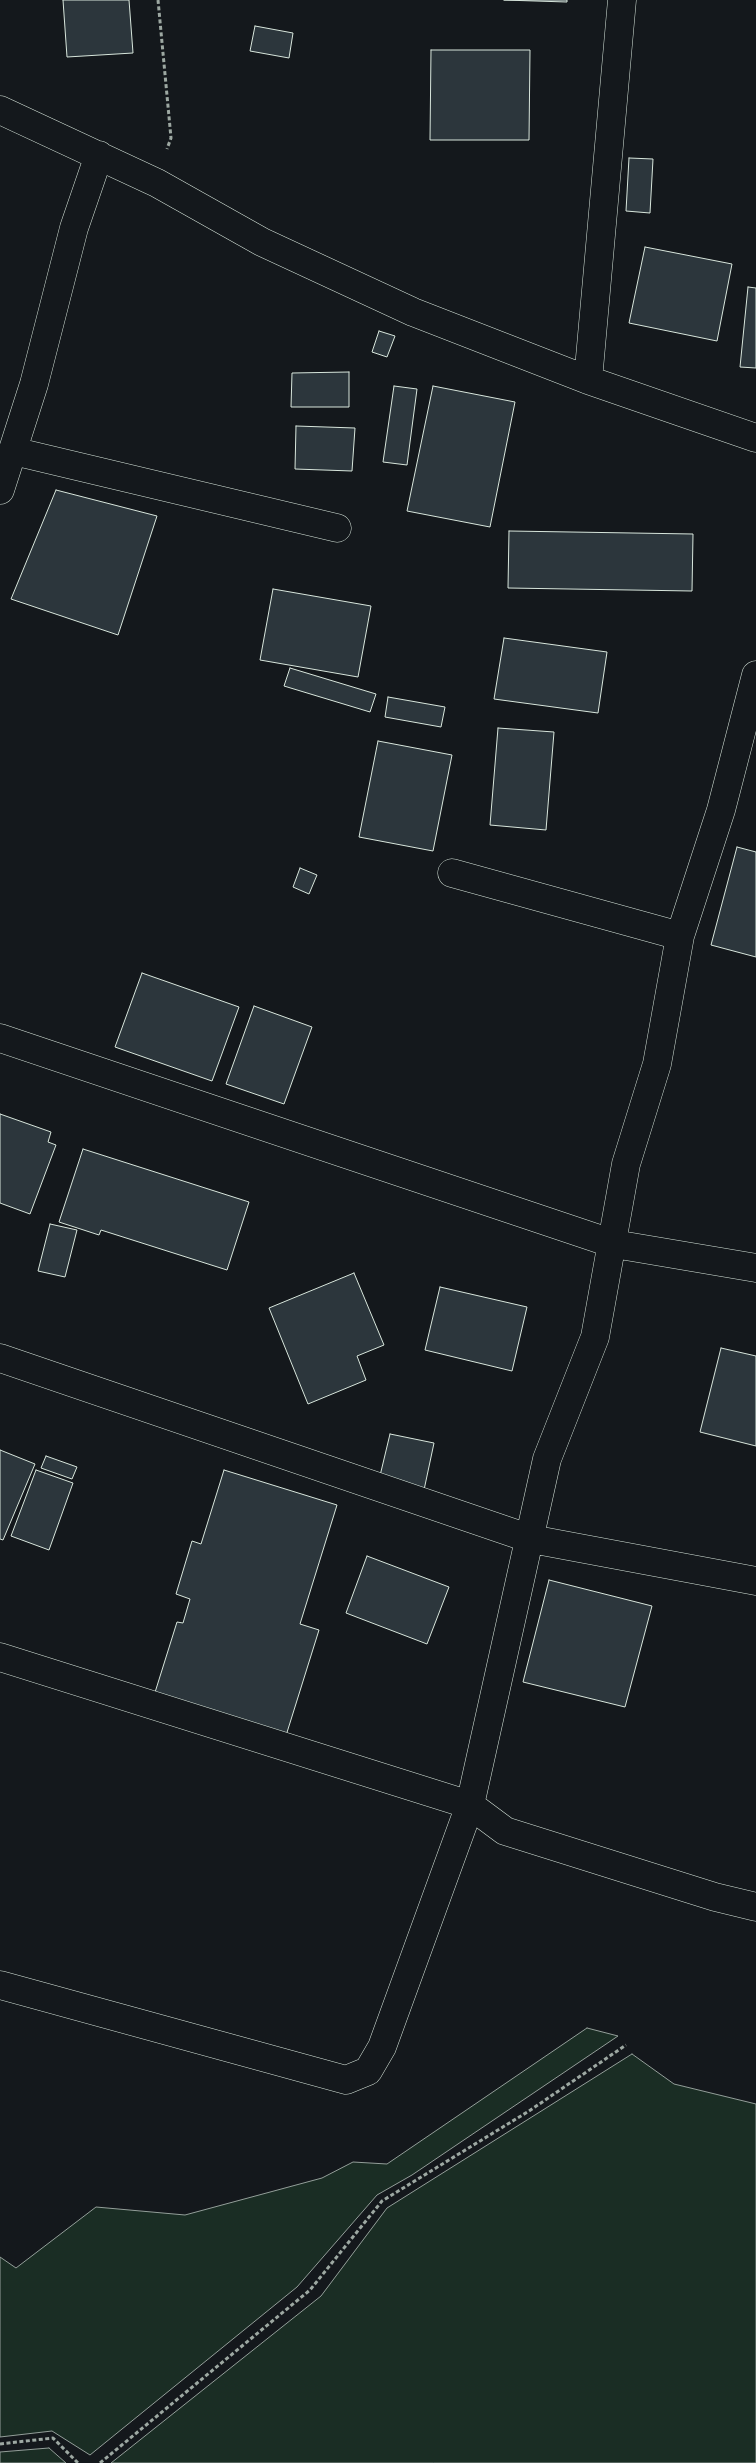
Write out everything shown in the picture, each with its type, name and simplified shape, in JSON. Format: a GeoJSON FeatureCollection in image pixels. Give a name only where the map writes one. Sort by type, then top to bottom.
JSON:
{"type":"FeatureCollection","features":[{"type":"Feature","properties":{"kind":"street"},"geometry":{"type":"LineString","coordinates":[[588,380],[622,0]]}},
{"type":"Feature","properties":{"kind":"street"},"geometry":{"type":"LineString","coordinates":[[0,110],[157,183],[262,242],[413,312],[588,380],[756,438]]}},
{"type":"Feature","properties":{"kind":"street"},"geometry":{"type":"LineString","coordinates":[[0,490],[34,384],[74,228],[99,155]]}},
{"type":"Feature","properties":{"kind":"street"},"geometry":{"type":"LineString","coordinates":[[13,451],[337,528]]}},
{"type":"Feature","properties":{"kind":"street"},"geometry":{"type":"LineString","coordinates":[[0,1985],[346,2080],[368,2071],[382,2047],[470,1805],[531,1539],[547,1459],[595,1337],[614,1244],[626,1164],[657,1064],[680,936],[721,810],[756,675]]}},
{"type":"Feature","properties":{"kind":"street"},"geometry":{"type":"LineString","coordinates":[[452,873],[680,936]]}},
{"type":"Feature","properties":{"kind":"street"},"geometry":{"type":"LineString","coordinates":[[0,1038],[614,1244],[756,1268]]}},
{"type":"Feature","properties":{"kind":"street"},"geometry":{"type":"LineString","coordinates":[[0,1358],[531,1539],[756,1581]]}},
{"type":"Feature","properties":{"kind":"street"},"geometry":{"type":"LineString","coordinates":[[0,1657],[470,1805],[504,1831],[715,1898],[756,1907]]}},
{"type":"Feature","properties":{"kind":"path"},"geometry":{"type":"LineString","coordinates":[[157,183],[170,138],[158,0]]}},
{"type":"Feature","properties":{"kind":"path"},"geometry":{"type":"LineString","coordinates":[[100,2463],[310,2290],[382,2201],[529,2111],[626,2044]]}},
{"type":"Feature","properties":{"kind":"path"},"geometry":{"type":"LineString","coordinates":[[0,2444],[53,2438],[78,2463]]}},
{"type":"Feature","properties":{"kind":"green space"},"geometry":{"type":"Polygon","coordinates":[[[587,2028],[618,2036],[412,2175],[377,2195],[297,2287],[90,2455],[52,2431],[0,2437],[0,2257],[16,2268],[96,2207],[185,2215],[322,2178],[353,2162],[387,2164],[587,2028]]]}},
{"type":"Feature","properties":{"kind":"green space"},"geometry":{"type":"Polygon","coordinates":[[[632,2054],[674,2084],[756,2104],[756,2463],[111,2463],[321,2296],[387,2208],[632,2054]]]}},
{"type":"Feature","properties":{"kind":"green space"},"geometry":{"type":"Polygon","coordinates":[[[49,2448],[66,2463],[0,2463],[0,2452],[49,2448]]]}},
{"type":"Feature","properties":{"kind":"building"},"geometry":{"type":"Polygon","coordinates":[[[63,0],[129,0],[133,53],[67,57],[63,0]]]}},
{"type":"Feature","properties":{"kind":"building"},"geometry":{"type":"Polygon","coordinates":[[[504,0],[567,0],[567,2],[504,0]]]}},
{"type":"Feature","properties":{"kind":"building"},"geometry":{"type":"Polygon","coordinates":[[[255,26],[293,33],[289,58],[250,51],[255,26]]]}},
{"type":"Feature","properties":{"kind":"building"},"geometry":{"type":"Polygon","coordinates":[[[431,50],[530,50],[529,140],[430,140],[431,50]]]}},
{"type":"Feature","properties":{"kind":"building"},"geometry":{"type":"Polygon","coordinates":[[[629,158],[653,159],[650,213],[626,211],[629,158]]]}},
{"type":"Feature","properties":{"kind":"building"},"geometry":{"type":"Polygon","coordinates":[[[645,247],[732,264],[717,341],[629,323],[645,247]]]}},
{"type":"Feature","properties":{"kind":"building"},"geometry":{"type":"Polygon","coordinates":[[[748,287],[756,288],[756,368],[740,367],[748,287]]]}},
{"type":"Feature","properties":{"kind":"building"},"geometry":{"type":"Polygon","coordinates":[[[379,331],[395,336],[387,357],[372,352],[379,331]]]}},
{"type":"Feature","properties":{"kind":"building"},"geometry":{"type":"Polygon","coordinates":[[[349,372],[349,407],[291,407],[292,373],[349,372]]]}},
{"type":"Feature","properties":{"kind":"building"},"geometry":{"type":"Polygon","coordinates":[[[394,386],[417,389],[407,465],[383,462],[394,386]]]}},
{"type":"Feature","properties":{"kind":"building"},"geometry":{"type":"Polygon","coordinates":[[[433,386],[515,402],[490,527],[407,511],[433,386]]]}},
{"type":"Feature","properties":{"kind":"building"},"geometry":{"type":"Polygon","coordinates":[[[296,426],[355,428],[352,471],[295,469],[296,426]]]}},
{"type":"Feature","properties":{"kind":"building"},"geometry":{"type":"Polygon","coordinates":[[[56,490],[157,516],[118,635],[11,599],[56,490]]]}},
{"type":"Feature","properties":{"kind":"building"},"geometry":{"type":"Polygon","coordinates":[[[509,531],[693,534],[692,591],[508,588],[509,531]]]}},
{"type":"Feature","properties":{"kind":"building"},"geometry":{"type":"Polygon","coordinates":[[[273,589],[371,606],[358,677],[260,660],[273,589]]]}},
{"type":"Feature","properties":{"kind":"building"},"geometry":{"type":"Polygon","coordinates":[[[504,638],[607,652],[598,713],[494,699],[504,638]]]}},
{"type":"Feature","properties":{"kind":"building"},"geometry":{"type":"Polygon","coordinates":[[[290,668],[376,694],[370,712],[284,686],[290,668]]]}},
{"type":"Feature","properties":{"kind":"building"},"geometry":{"type":"Polygon","coordinates":[[[388,697],[445,707],[441,727],[385,717],[388,697]]]}},
{"type":"Feature","properties":{"kind":"building"},"geometry":{"type":"Polygon","coordinates":[[[498,728],[554,732],[546,830],[490,825],[498,728]]]}},
{"type":"Feature","properties":{"kind":"building"},"geometry":{"type":"Polygon","coordinates":[[[378,741],[452,755],[433,851],[359,837],[378,741]]]}},
{"type":"Feature","properties":{"kind":"building"},"geometry":{"type":"Polygon","coordinates":[[[737,847],[756,852],[756,957],[711,945],[737,847]]]}},
{"type":"Feature","properties":{"kind":"building"},"geometry":{"type":"Polygon","coordinates":[[[300,868],[317,875],[309,894],[293,887],[300,868]]]}},
{"type":"Feature","properties":{"kind":"building"},"geometry":{"type":"Polygon","coordinates":[[[142,973],[239,1007],[212,1081],[115,1047],[142,973]]]}},
{"type":"Feature","properties":{"kind":"building"},"geometry":{"type":"Polygon","coordinates":[[[254,1006],[312,1027],[284,1104],[226,1084],[254,1006]]]}},
{"type":"Feature","properties":{"kind":"building"},"geometry":{"type":"Polygon","coordinates":[[[0,1114],[51,1132],[48,1142],[56,1145],[30,1214],[0,1203],[0,1114]]]}},
{"type":"Feature","properties":{"kind":"building"},"geometry":{"type":"Polygon","coordinates":[[[83,1149],[249,1202],[227,1270],[101,1230],[99,1235],[59,1222],[83,1149]]]}},
{"type":"Feature","properties":{"kind":"building"},"geometry":{"type":"Polygon","coordinates":[[[50,1224],[77,1230],[65,1277],[38,1271],[50,1224]]]}},
{"type":"Feature","properties":{"kind":"building"},"geometry":{"type":"Polygon","coordinates":[[[354,1273],[384,1345],[357,1356],[366,1380],[308,1404],[269,1308],[354,1273]]]}},
{"type":"Feature","properties":{"kind":"building"},"geometry":{"type":"Polygon","coordinates":[[[440,1287],[527,1307],[512,1371],[425,1350],[440,1287]]]}},
{"type":"Feature","properties":{"kind":"building"},"geometry":{"type":"Polygon","coordinates":[[[721,1348],[756,1356],[756,1446],[700,1432],[721,1348]]]}},
{"type":"Feature","properties":{"kind":"building"},"geometry":{"type":"Polygon","coordinates":[[[390,1434],[434,1443],[424,1490],[379,1480],[390,1434]]]}},
{"type":"Feature","properties":{"kind":"building"},"geometry":{"type":"Polygon","coordinates":[[[0,1450],[35,1464],[3,1540],[0,1539],[0,1450]]]}},
{"type":"Feature","properties":{"kind":"building"},"geometry":{"type":"Polygon","coordinates":[[[46,1456],[77,1467],[72,1479],[41,1468],[46,1456]]]}},
{"type":"Feature","properties":{"kind":"building"},"geometry":{"type":"Polygon","coordinates":[[[36,1470],[73,1483],[49,1550],[11,1536],[36,1470]]]}},
{"type":"Feature","properties":{"kind":"building"},"geometry":{"type":"Polygon","coordinates":[[[224,1470],[337,1505],[300,1624],[319,1630],[284,1742],[152,1702],[177,1622],[183,1623],[190,1599],[176,1594],[192,1541],[201,1544],[224,1470]]]}},
{"type":"Feature","properties":{"kind":"building"},"geometry":{"type":"Polygon","coordinates":[[[367,1556],[449,1587],[427,1644],[346,1613],[367,1556]]]}},
{"type":"Feature","properties":{"kind":"building"},"geometry":{"type":"Polygon","coordinates":[[[549,1580],[652,1606],[625,1707],[523,1682],[549,1580]]]}}]}
